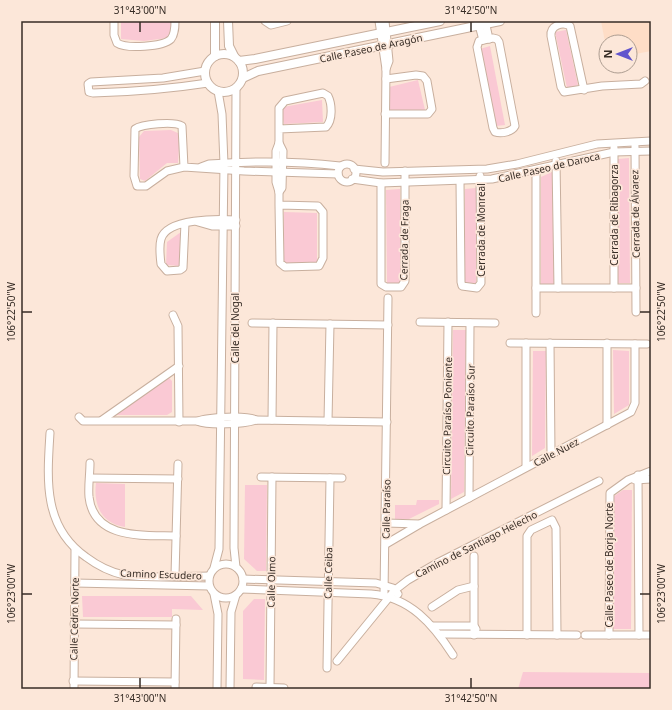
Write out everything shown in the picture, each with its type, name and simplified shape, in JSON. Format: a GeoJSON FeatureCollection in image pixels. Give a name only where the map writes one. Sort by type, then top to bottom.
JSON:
{"type":"FeatureCollection","features":[{"type":"Feature","properties":{"kind":"street"},"geometry":{"type":"LineString","coordinates":[[114,21],[114,35],[117,43],[125,46],[153,46],[166,43],[173,36],[175,21]]}},
{"type":"Feature","properties":{"kind":"street"},"geometry":{"type":"LineString","coordinates":[[215,21],[215,56]]}},
{"type":"Feature","properties":{"kind":"street"},"geometry":{"type":"LineString","coordinates":[[228,21],[229,46],[242,66],[243,78],[236,88],[230,91],[218,91],[208,83],[205,72],[210,60],[215,56],[228,54],[236,58]]}},
{"type":"Feature","properties":{"kind":"street"},"geometry":{"type":"LineString","coordinates":[[265,22],[271,25],[287,21]]}},
{"type":"Feature","properties":{"kind":"street"},"geometry":{"type":"LineString","coordinates":[[379,21],[384,33]]}},
{"type":"Feature","properties":{"kind":"street"},"geometry":{"type":"LineString","coordinates":[[385,21],[385,163]]}},
{"type":"Feature","properties":{"kind":"street","name":"Calle Paseo de Aragón"},"geometry":{"type":"LineString","coordinates":[[236,58],[255,59],[440,21]]}},
{"type":"Feature","properties":{"kind":"street","name":"Calle Paseo de Aragón"},"geometry":{"type":"LineString","coordinates":[[243,78],[258,71],[482,23],[500,21]]}},
{"type":"Feature","properties":{"kind":"street"},"geometry":{"type":"LineString","coordinates":[[482,23],[486,39]]}},
{"type":"Feature","properties":{"kind":"street"},"geometry":{"type":"LineString","coordinates":[[584,90],[571,28],[568,25],[560,23],[552,28],[551,33],[561,87],[567,93],[584,90],[602,86],[641,84],[645,81]]}},
{"type":"Feature","properties":{"kind":"street"},"geometry":{"type":"LineString","coordinates":[[495,38],[499,42],[515,126],[511,130],[500,133],[495,132],[493,128],[477,47],[478,43],[486,39],[495,38]]}},
{"type":"Feature","properties":{"kind":"street"},"geometry":{"type":"LineString","coordinates":[[205,72],[158,79],[91,82],[88,84],[87,88],[89,92],[92,93],[125,92],[165,90],[208,83]]}},
{"type":"Feature","properties":{"kind":"street"},"geometry":{"type":"LineString","coordinates":[[385,114],[428,114],[432,109],[426,81],[423,76],[416,75],[386,79]]}},
{"type":"Feature","properties":{"kind":"street","name":"Calle del Nogal"},"geometry":{"type":"LineString","coordinates":[[236,88],[234,420],[234,548],[236,567]]}},
{"type":"Feature","properties":{"kind":"street","name":"Calle del Nogal"},"geometry":{"type":"LineString","coordinates":[[214,568],[219,549],[224,223],[222,114],[218,91]]}},
{"type":"Feature","properties":{"kind":"street"},"geometry":{"type":"LineString","coordinates":[[279,129],[326,127],[330,123],[328,96],[323,93],[285,101],[280,108],[279,129],[279,143],[283,151],[276,182],[279,192],[280,205],[279,259],[281,265],[285,267],[319,266],[324,258],[323,212],[321,208],[318,206],[280,205]]}},
{"type":"Feature","properties":{"kind":"street"},"geometry":{"type":"LineString","coordinates":[[184,167],[182,126],[172,123],[137,127],[134,131],[134,181],[138,186],[146,186],[167,171],[184,167],[201,167],[209,164],[224,167],[236,167],[280,162],[340,166],[348,164],[354,169],[355,174],[352,179],[344,181],[338,174],[279,172],[236,167]]}},
{"type":"Feature","properties":{"kind":"street","name":"Cerrada de Álvarez"},"geometry":{"type":"LineString","coordinates":[[634,141],[636,312]]}},
{"type":"Feature","properties":{"kind":"street","name":"Calle Paseo de Daroca"},"geometry":{"type":"LineString","coordinates":[[354,169],[373,172],[480,170],[510,166],[582,147],[614,142],[651,141]]}},
{"type":"Feature","properties":{"kind":"street","name":"Cerrada de Ribagorza"},"geometry":{"type":"LineString","coordinates":[[614,142],[614,288]]}},
{"type":"Feature","properties":{"kind":"street","name":"Calle Paseo de Daroca"},"geometry":{"type":"LineString","coordinates":[[352,179],[381,183],[480,180],[512,176],[557,164],[614,152],[651,151]]}},
{"type":"Feature","properties":{"kind":"street"},"geometry":{"type":"LineString","coordinates":[[554,154],[557,164],[558,288]]}},
{"type":"Feature","properties":{"kind":"street"},"geometry":{"type":"LineString","coordinates":[[338,174],[340,166]]}},
{"type":"Feature","properties":{"kind":"street"},"geometry":{"type":"LineString","coordinates":[[510,166],[512,176]]}},
{"type":"Feature","properties":{"kind":"street","name":"Cerrada de Monreal"},"geometry":{"type":"LineString","coordinates":[[460,181],[461,282],[462,286],[465,288],[477,288],[481,283],[480,170]]}},
{"type":"Feature","properties":{"kind":"street"},"geometry":{"type":"LineString","coordinates":[[536,170],[536,313]]}},
{"type":"Feature","properties":{"kind":"street","name":"Cerrada de Fraga"},"geometry":{"type":"LineString","coordinates":[[381,183],[382,284],[386,287],[401,287],[405,281],[405,171]]}},
{"type":"Feature","properties":{"kind":"street"},"geometry":{"type":"LineString","coordinates":[[185,223],[184,268],[180,270],[167,271],[160,264],[161,239],[174,225],[185,223],[197,222],[206,219],[224,223],[236,223]]}},
{"type":"Feature","properties":{"kind":"street"},"geometry":{"type":"LineString","coordinates":[[536,288],[636,288]]}},
{"type":"Feature","properties":{"kind":"street","name":"Calle Paraíso"},"geometry":{"type":"LineString","coordinates":[[387,596],[385,584],[388,298]]}},
{"type":"Feature","properties":{"kind":"street"},"geometry":{"type":"LineString","coordinates":[[173,315],[178,326],[179,422]]}},
{"type":"Feature","properties":{"kind":"street"},"geometry":{"type":"LineString","coordinates":[[420,322],[495,323]]}},
{"type":"Feature","properties":{"kind":"street","name":"Circuito Paraíso Poniente"},"geometry":{"type":"LineString","coordinates":[[446,510],[448,322]]}},
{"type":"Feature","properties":{"kind":"street"},"geometry":{"type":"LineString","coordinates":[[252,323],[388,325]]}},
{"type":"Feature","properties":{"kind":"street"},"geometry":{"type":"LineString","coordinates":[[272,420],[273,323]]}},
{"type":"Feature","properties":{"kind":"street","name":"Circuito Paraíso Sur"},"geometry":{"type":"LineString","coordinates":[[469,498],[470,323]]}},
{"type":"Feature","properties":{"kind":"street"},"geometry":{"type":"LineString","coordinates":[[328,421],[330,324]]}},
{"type":"Feature","properties":{"kind":"street"},"geometry":{"type":"LineString","coordinates":[[510,343],[647,344]]}},
{"type":"Feature","properties":{"kind":"street"},"geometry":{"type":"LineString","coordinates":[[526,344],[526,467]]}},
{"type":"Feature","properties":{"kind":"street"},"geometry":{"type":"LineString","coordinates":[[550,344],[551,454]]}},
{"type":"Feature","properties":{"kind":"street"},"geometry":{"type":"LineString","coordinates":[[607,344],[607,425]]}},
{"type":"Feature","properties":{"kind":"street","name":"Calle Nuez"},"geometry":{"type":"LineString","coordinates":[[386,544],[526,467],[629,414],[634,407],[635,344]]}},
{"type":"Feature","properties":{"kind":"street"},"geometry":{"type":"LineString","coordinates":[[102,421],[179,366]]}},
{"type":"Feature","properties":{"kind":"street"},"geometry":{"type":"LineString","coordinates":[[79,417],[83,421],[179,422],[205,419],[220,421],[272,420],[387,422]]}},
{"type":"Feature","properties":{"kind":"street","name":"Camino Escudero"},"geometry":{"type":"LineString","coordinates":[[50,433],[48,463],[51,507],[58,526],[75,550],[95,564],[115,573],[134,576],[209,576]]}},
{"type":"Feature","properties":{"kind":"street"},"geometry":{"type":"LineString","coordinates":[[90,463],[91,505],[98,518],[109,527],[121,533],[134,535],[176,536]]}},
{"type":"Feature","properties":{"kind":"street"},"geometry":{"type":"LineString","coordinates":[[175,576],[178,464]]}},
{"type":"Feature","properties":{"kind":"street","name":"Calle Paseo de Borja Norte"},"geometry":{"type":"LineString","coordinates":[[609,635],[609,500],[613,490],[628,480],[651,471]]}},
{"type":"Feature","properties":{"kind":"street"},"geometry":{"type":"LineString","coordinates":[[261,477],[342,478]]}},
{"type":"Feature","properties":{"kind":"street","name":"Calle Olmo"},"geometry":{"type":"LineString","coordinates":[[270,688],[272,477]]}},
{"type":"Feature","properties":{"kind":"street"},"geometry":{"type":"LineString","coordinates":[[638,477],[639,635]]}},
{"type":"Feature","properties":{"kind":"street","name":"Calle Paseo de Borja Norte"},"geometry":{"type":"LineString","coordinates":[[638,477],[651,479]]}},
{"type":"Feature","properties":{"kind":"street"},"geometry":{"type":"LineString","coordinates":[[90,478],[178,479]]}},
{"type":"Feature","properties":{"kind":"street","name":"Calle Ceiba"},"geometry":{"type":"LineString","coordinates":[[327,668],[330,478]]}},
{"type":"Feature","properties":{"kind":"street","name":"Camino de Santiago Helecho"},"geometry":{"type":"LineString","coordinates":[[337,661],[387,596],[415,576],[438,562],[599,481]]}},
{"type":"Feature","properties":{"kind":"street"},"geometry":{"type":"LineString","coordinates":[[527,635],[527,536],[530,530],[552,520],[556,528],[557,635]]}},
{"type":"Feature","properties":{"kind":"street","name":"Calle Nuez"},"geometry":{"type":"LineString","coordinates":[[386,523],[420,524]]}},
{"type":"Feature","properties":{"kind":"street","name":"Calle Cedro Norte"},"geometry":{"type":"LineString","coordinates":[[74,689],[75,550]]}},
{"type":"Feature","properties":{"kind":"street"},"geometry":{"type":"LineString","coordinates":[[474,556],[474,626],[477,634]]}},
{"type":"Feature","properties":{"kind":"street"},"geometry":{"type":"LineString","coordinates":[[217,689],[218,614],[214,594],[209,586],[209,576],[214,568],[225,564],[236,567],[243,579],[241,589],[236,595],[231,612],[230,689]]}},
{"type":"Feature","properties":{"kind":"street"},"geometry":{"type":"LineString","coordinates":[[243,579],[385,584],[395,590],[404,602],[440,634],[453,655]]}},
{"type":"Feature","properties":{"kind":"street","name":"Camino Escudero"},"geometry":{"type":"LineString","coordinates":[[75,584],[209,586]]}},
{"type":"Feature","properties":{"kind":"street"},"geometry":{"type":"LineString","coordinates":[[432,607],[458,590],[474,586]]}},
{"type":"Feature","properties":{"kind":"street"},"geometry":{"type":"LineString","coordinates":[[241,589],[387,596],[404,602]]}},
{"type":"Feature","properties":{"kind":"street"},"geometry":{"type":"LineString","coordinates":[[214,594],[223,598],[236,595]]}},
{"type":"Feature","properties":{"kind":"street"},"geometry":{"type":"LineString","coordinates":[[73,681],[175,685],[176,622],[74,624]]}},
{"type":"Feature","properties":{"kind":"street"},"geometry":{"type":"LineString","coordinates":[[432,626],[474,626]]}},
{"type":"Feature","properties":{"kind":"street"},"geometry":{"type":"LineString","coordinates":[[440,634],[576,635]]}},
{"type":"Feature","properties":{"kind":"street","name":"Calle Paseo de Borja Norte"},"geometry":{"type":"LineString","coordinates":[[585,635],[651,635]]}},
{"type":"Feature","properties":{"kind":"street"},"geometry":{"type":"LineString","coordinates":[[256,687],[284,688]]}},
{"type":"Feature","properties":{"kind":"shaded area"},"geometry":{"type":"Polygon","coordinates":[[[121,21],[173,21],[173,28],[167,38],[144,41],[121,39],[121,21]]]}},
{"type":"Feature","properties":{"kind":"shaded area"},"geometry":{"type":"Polygon","coordinates":[[[601,21],[651,21],[651,51],[638,53],[638,34],[604,34],[601,21]]]}},
{"type":"Feature","properties":{"kind":"shaded area"},"geometry":{"type":"Polygon","coordinates":[[[566,30],[578,85],[567,88],[555,32],[566,30]]]}},
{"type":"Feature","properties":{"kind":"shaded area"},"geometry":{"type":"Polygon","coordinates":[[[490,46],[505,125],[496,126],[480,49],[490,46]]]}},
{"type":"Feature","properties":{"kind":"shaded area"},"geometry":{"type":"Polygon","coordinates":[[[418,80],[425,110],[389,111],[389,87],[418,80]]]}},
{"type":"Feature","properties":{"kind":"shaded area"},"geometry":{"type":"Polygon","coordinates":[[[322,100],[323,122],[284,124],[282,116],[283,107],[322,100]]]}},
{"type":"Feature","properties":{"kind":"shaded area"},"geometry":{"type":"Polygon","coordinates":[[[171,130],[180,134],[178,163],[167,163],[145,181],[140,179],[139,137],[144,131],[171,130]]]}},
{"type":"Feature","properties":{"kind":"shaded area"},"geometry":{"type":"Polygon","coordinates":[[[629,158],[630,283],[618,283],[618,159],[629,158]]]}},
{"type":"Feature","properties":{"kind":"shaded area"},"geometry":{"type":"Polygon","coordinates":[[[552,172],[554,284],[541,284],[541,177],[552,172]]]}},
{"type":"Feature","properties":{"kind":"shaded area"},"geometry":{"type":"Polygon","coordinates":[[[476,188],[476,283],[464,283],[465,189],[476,188]]]}},
{"type":"Feature","properties":{"kind":"shaded area"},"geometry":{"type":"Polygon","coordinates":[[[400,189],[401,283],[387,283],[386,190],[400,189]]]}},
{"type":"Feature","properties":{"kind":"shaded area"},"geometry":{"type":"Polygon","coordinates":[[[284,212],[317,213],[317,262],[283,264],[284,212]]]}},
{"type":"Feature","properties":{"kind":"shaded area"},"geometry":{"type":"Polygon","coordinates":[[[181,232],[181,266],[166,265],[167,242],[181,232]]]}},
{"type":"Feature","properties":{"kind":"shaded area"},"geometry":{"type":"Polygon","coordinates":[[[453,330],[466,330],[464,492],[451,499],[453,330]]]}},
{"type":"Feature","properties":{"kind":"shaded area"},"geometry":{"type":"Polygon","coordinates":[[[613,350],[629,351],[629,405],[614,414],[613,350]]]}},
{"type":"Feature","properties":{"kind":"shaded area"},"geometry":{"type":"Polygon","coordinates":[[[533,351],[546,351],[545,448],[532,456],[533,351]]]}},
{"type":"Feature","properties":{"kind":"shaded area"},"geometry":{"type":"Polygon","coordinates":[[[169,378],[172,381],[172,412],[167,415],[115,415],[169,378]]]}},
{"type":"Feature","properties":{"kind":"shaded area"},"geometry":{"type":"Polygon","coordinates":[[[96,483],[125,484],[125,527],[110,522],[101,512],[96,499],[96,483]]]}},
{"type":"Feature","properties":{"kind":"shaded area"},"geometry":{"type":"Polygon","coordinates":[[[245,485],[267,485],[266,571],[257,571],[244,559],[245,485]]]}},
{"type":"Feature","properties":{"kind":"shaded area"},"geometry":{"type":"Polygon","coordinates":[[[623,490],[632,490],[631,629],[613,629],[613,497],[623,490]]]}},
{"type":"Feature","properties":{"kind":"shaded area"},"geometry":{"type":"Polygon","coordinates":[[[417,500],[439,500],[439,504],[409,519],[395,519],[395,505],[416,505],[417,500]]]}},
{"type":"Feature","properties":{"kind":"shaded area"},"geometry":{"type":"Polygon","coordinates":[[[82,596],[191,596],[203,610],[172,609],[172,617],[83,617],[82,596]]]}},
{"type":"Feature","properties":{"kind":"shaded area"},"geometry":{"type":"Polygon","coordinates":[[[254,599],[265,599],[264,680],[243,679],[243,611],[254,599]]]}},
{"type":"Feature","properties":{"kind":"shaded area"},"geometry":{"type":"Polygon","coordinates":[[[523,672],[651,673],[651,689],[518,689],[523,672]]]}}]}
